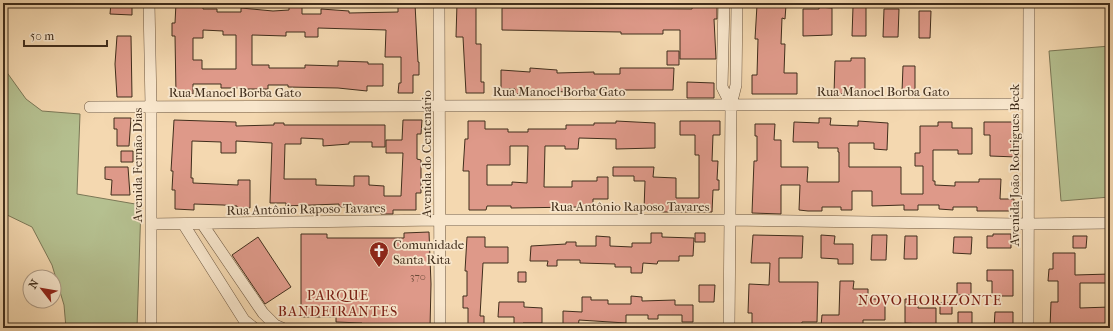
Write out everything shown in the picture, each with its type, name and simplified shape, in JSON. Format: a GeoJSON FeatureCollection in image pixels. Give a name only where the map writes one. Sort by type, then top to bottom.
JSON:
{"type":"FeatureCollection","features":[{"type":"Feature","properties":{"kind":"street","name":"Avenida Fernão Dias"},"geometry":{"type":"LineString","coordinates":[[149,3],[151,106],[151,328]]}},
{"type":"Feature","properties":{"kind":"street","name":"Avenida do Centenário"},"geometry":{"type":"LineString","coordinates":[[439,3],[440,328]]}},
{"type":"Feature","properties":{"kind":"street"},"geometry":{"type":"LineString","coordinates":[[724,3],[722,87],[731,105]]}},
{"type":"Feature","properties":{"kind":"street"},"geometry":{"type":"LineString","coordinates":[[729,328],[731,105],[736,85],[737,3]]}},
{"type":"Feature","properties":{"kind":"street","name":"Avenida João Rodrigues Beck"},"geometry":{"type":"LineString","coordinates":[[1028,328],[1027,224],[1029,3]]}},
{"type":"Feature","properties":{"kind":"street","name":"Rua Manoel Borba Gato"},"geometry":{"type":"LineString","coordinates":[[90,107],[1028,104]]}},
{"type":"Feature","properties":{"kind":"street","name":"Rua Antônio Raposo Tavares"},"geometry":{"type":"LineString","coordinates":[[151,224],[184,225],[440,220],[729,220],[1027,224],[1110,223]]}},
{"type":"Feature","properties":{"kind":"street"},"geometry":{"type":"LineString","coordinates":[[203,224],[263,313],[282,328]]}},
{"type":"Feature","properties":{"kind":"street"},"geometry":{"type":"LineString","coordinates":[[184,225],[244,320],[254,328]]}},
{"type":"Feature","properties":{"kind":"green space"},"geometry":{"type":"Polygon","coordinates":[[[1110,46],[1110,197],[1061,201],[1049,51],[1110,46]]]}},
{"type":"Feature","properties":{"kind":"green space"},"geometry":{"type":"Polygon","coordinates":[[[3,67],[26,99],[42,111],[80,114],[77,194],[141,205],[137,328],[66,328],[62,298],[62,269],[53,269],[32,227],[3,213],[3,67]]]}},
{"type":"Feature","properties":{"kind":"building"},"geometry":{"type":"Polygon","coordinates":[[[111,3],[132,3],[132,15],[110,14],[111,3]]]}},
{"type":"Feature","properties":{"kind":"building"},"geometry":{"type":"Polygon","coordinates":[[[176,3],[203,3],[203,9],[217,9],[217,12],[241,12],[241,8],[273,11],[289,10],[289,7],[302,7],[302,14],[321,14],[321,9],[349,11],[349,13],[398,12],[398,4],[415,4],[419,75],[413,75],[413,93],[398,93],[399,83],[401,83],[401,57],[385,57],[386,30],[318,28],[318,37],[305,37],[305,32],[286,32],[286,36],[252,35],[252,65],[269,65],[269,68],[305,68],[305,65],[338,66],[338,61],[383,64],[383,86],[367,86],[367,91],[338,88],[288,87],[288,85],[268,85],[268,89],[240,89],[221,88],[221,84],[193,84],[193,94],[176,94],[175,36],[172,36],[172,23],[175,23],[176,3]],[[203,30],[203,38],[193,38],[193,60],[202,60],[202,69],[236,69],[236,35],[223,35],[223,31],[203,30]]]}},
{"type":"Feature","properties":{"kind":"building"},"geometry":{"type":"Polygon","coordinates":[[[457,3],[476,3],[476,44],[481,44],[481,82],[484,82],[484,93],[466,93],[463,37],[456,37],[457,3]]]}},
{"type":"Feature","properties":{"kind":"building"},"geometry":{"type":"Polygon","coordinates":[[[693,3],[717,3],[717,19],[714,19],[716,59],[680,59],[680,30],[663,30],[663,34],[621,34],[621,32],[502,30],[502,8],[692,9],[693,3]]]}},
{"type":"Feature","properties":{"kind":"building"},"geometry":{"type":"Polygon","coordinates":[[[757,5],[786,5],[785,19],[782,18],[781,44],[785,44],[784,73],[797,73],[797,94],[752,94],[752,75],[757,75],[758,39],[755,39],[757,5]]]}},
{"type":"Feature","properties":{"kind":"building"},"geometry":{"type":"Polygon","coordinates":[[[819,7],[832,8],[832,35],[803,36],[803,9],[819,9],[819,7]]]}},
{"type":"Feature","properties":{"kind":"building"},"geometry":{"type":"Polygon","coordinates":[[[853,7],[866,7],[866,36],[852,36],[853,7]]]}},
{"type":"Feature","properties":{"kind":"building"},"geometry":{"type":"Polygon","coordinates":[[[884,9],[899,9],[898,37],[883,37],[884,9]]]}},
{"type":"Feature","properties":{"kind":"building"},"geometry":{"type":"Polygon","coordinates":[[[919,11],[931,11],[930,38],[919,38],[919,11]]]}},
{"type":"Feature","properties":{"kind":"building"},"geometry":{"type":"Polygon","coordinates":[[[117,36],[131,36],[132,97],[117,97],[115,64],[117,36]]]}},
{"type":"Feature","properties":{"kind":"building"},"geometry":{"type":"Polygon","coordinates":[[[667,51],[679,51],[679,65],[667,65],[667,51]]]}},
{"type":"Feature","properties":{"kind":"building"},"geometry":{"type":"Polygon","coordinates":[[[851,58],[865,58],[865,94],[834,94],[835,61],[851,61],[851,58]]]}},
{"type":"Feature","properties":{"kind":"building"},"geometry":{"type":"Polygon","coordinates":[[[903,66],[915,66],[915,92],[902,92],[903,66]]]}},
{"type":"Feature","properties":{"kind":"building"},"geometry":{"type":"Polygon","coordinates":[[[530,68],[557,70],[557,73],[594,72],[594,74],[620,74],[620,68],[674,68],[673,90],[575,90],[575,92],[527,91],[527,94],[515,94],[515,89],[501,89],[501,70],[530,72],[530,68]]]}},
{"type":"Feature","properties":{"kind":"building"},"geometry":{"type":"Polygon","coordinates":[[[687,82],[714,83],[714,98],[687,98],[687,82]]]}},
{"type":"Feature","properties":{"kind":"building"},"geometry":{"type":"Polygon","coordinates":[[[114,118],[131,118],[129,146],[117,146],[117,129],[114,129],[114,118]]]}},
{"type":"Feature","properties":{"kind":"building"},"geometry":{"type":"Polygon","coordinates":[[[819,118],[831,118],[830,125],[858,126],[858,121],[888,123],[887,150],[874,149],[874,143],[849,143],[849,167],[901,167],[901,194],[923,194],[923,166],[915,166],[915,153],[920,153],[920,126],[938,126],[938,122],[952,122],[952,128],[972,128],[972,154],[958,154],[958,150],[933,150],[933,181],[935,181],[935,185],[955,186],[955,182],[979,182],[979,179],[1001,179],[1000,199],[1014,199],[1014,211],[977,211],[977,207],[953,207],[953,210],[939,209],[939,205],[918,205],[918,210],[904,210],[904,205],[872,206],[872,191],[852,191],[852,210],[841,210],[841,207],[822,207],[822,211],[799,210],[800,185],[781,185],[781,214],[752,213],[754,161],[757,161],[757,136],[755,136],[755,124],[775,124],[774,140],[781,140],[781,167],[808,167],[807,182],[839,182],[838,148],[818,148],[818,142],[793,142],[794,122],[819,123],[819,118]]]}},
{"type":"Feature","properties":{"kind":"building"},"geometry":{"type":"Polygon","coordinates":[[[174,120],[236,122],[236,126],[274,125],[274,123],[284,123],[284,125],[385,125],[385,147],[372,147],[372,142],[349,142],[349,144],[323,146],[323,139],[301,138],[301,144],[285,144],[284,179],[316,179],[316,185],[354,186],[354,176],[369,176],[369,185],[384,186],[384,196],[401,196],[403,153],[386,153],[386,140],[402,140],[403,120],[422,120],[421,134],[417,134],[417,159],[421,160],[421,193],[416,193],[416,210],[393,210],[393,214],[381,214],[381,207],[339,207],[339,204],[286,206],[286,203],[270,203],[272,143],[236,141],[236,153],[221,153],[221,142],[192,141],[191,178],[193,178],[193,183],[238,185],[238,180],[250,180],[250,208],[194,204],[194,210],[175,209],[175,190],[172,190],[173,171],[171,171],[174,120]]]}},
{"type":"Feature","properties":{"kind":"building"},"geometry":{"type":"Polygon","coordinates":[[[468,121],[485,121],[485,129],[508,129],[508,132],[528,132],[528,129],[566,129],[566,125],[594,125],[594,123],[616,123],[616,121],[655,123],[655,148],[616,149],[616,139],[579,138],[578,149],[565,149],[565,146],[545,146],[544,187],[572,187],[572,181],[597,181],[597,177],[608,177],[608,199],[593,199],[593,205],[579,205],[579,207],[511,208],[511,206],[487,206],[486,210],[469,210],[469,171],[463,171],[465,139],[468,139],[468,121]],[[510,146],[510,165],[487,165],[487,185],[512,185],[512,182],[527,183],[528,146],[510,146]]]}},
{"type":"Feature","properties":{"kind":"building"},"geometry":{"type":"Polygon","coordinates":[[[680,121],[720,121],[720,135],[713,135],[712,161],[718,161],[717,180],[719,180],[719,190],[713,190],[712,212],[661,212],[661,210],[644,210],[645,181],[634,181],[634,176],[613,176],[613,167],[654,167],[653,177],[676,178],[676,198],[699,198],[699,155],[695,155],[695,135],[680,135],[680,121]]]}},
{"type":"Feature","properties":{"kind":"building"},"geometry":{"type":"Polygon","coordinates":[[[984,122],[1014,122],[1014,139],[1018,139],[1017,157],[990,156],[990,135],[984,135],[984,122]]]}},
{"type":"Feature","properties":{"kind":"building"},"geometry":{"type":"Polygon","coordinates":[[[121,151],[133,151],[133,162],[121,162],[121,151]]]}},
{"type":"Feature","properties":{"kind":"building"},"geometry":{"type":"Polygon","coordinates":[[[105,167],[128,167],[130,195],[111,195],[112,180],[105,179],[105,167]]]}},
{"type":"Feature","properties":{"kind":"building"},"geometry":{"type":"Polygon","coordinates":[[[429,232],[431,284],[430,328],[362,328],[362,323],[336,322],[336,317],[301,317],[301,234],[327,234],[327,238],[404,238],[404,233],[429,232]]]}},
{"type":"Feature","properties":{"kind":"building"},"geometry":{"type":"Polygon","coordinates":[[[651,233],[662,233],[662,237],[694,238],[693,256],[679,256],[679,261],[658,261],[657,264],[643,263],[642,273],[631,273],[631,267],[615,267],[615,264],[580,263],[580,260],[557,260],[557,266],[547,266],[548,261],[530,261],[531,246],[576,242],[576,246],[596,246],[596,236],[610,237],[610,246],[632,247],[632,243],[651,243],[651,233]]]}},
{"type":"Feature","properties":{"kind":"building"},"geometry":{"type":"Polygon","coordinates":[[[695,233],[705,233],[705,242],[695,242],[695,233]]]}},
{"type":"Feature","properties":{"kind":"building"},"geometry":{"type":"Polygon","coordinates":[[[993,234],[1011,234],[1011,248],[987,248],[987,236],[993,236],[993,234]]]}},
{"type":"Feature","properties":{"kind":"building"},"geometry":{"type":"Polygon","coordinates":[[[753,235],[803,236],[802,258],[779,258],[779,282],[818,282],[817,322],[802,322],[801,328],[752,328],[752,313],[748,313],[749,284],[769,285],[770,263],[751,263],[753,235]]]}},
{"type":"Feature","properties":{"kind":"building"},"geometry":{"type":"Polygon","coordinates":[[[821,235],[835,236],[834,244],[853,244],[853,264],[838,264],[838,259],[821,258],[821,235]]]}},
{"type":"Feature","properties":{"kind":"building"},"geometry":{"type":"Polygon","coordinates":[[[872,235],[887,235],[886,260],[871,260],[872,235]]]}},
{"type":"Feature","properties":{"kind":"building"},"geometry":{"type":"Polygon","coordinates":[[[905,236],[917,236],[917,259],[904,259],[905,236]]]}},
{"type":"Feature","properties":{"kind":"building"},"geometry":{"type":"Polygon","coordinates":[[[1073,236],[1087,236],[1086,248],[1073,248],[1073,236]]]}},
{"type":"Feature","properties":{"kind":"building"},"geometry":{"type":"Polygon","coordinates":[[[258,237],[291,287],[265,304],[232,255],[258,237]]]}},
{"type":"Feature","properties":{"kind":"building"},"geometry":{"type":"Polygon","coordinates":[[[467,237],[485,237],[485,247],[508,247],[508,263],[483,263],[480,316],[484,316],[484,326],[468,326],[468,308],[463,308],[463,296],[467,296],[467,271],[465,271],[467,237]]]}},
{"type":"Feature","properties":{"kind":"building"},"geometry":{"type":"Polygon","coordinates":[[[954,237],[972,237],[971,254],[953,253],[954,237]]]}},
{"type":"Feature","properties":{"kind":"building"},"geometry":{"type":"Polygon","coordinates":[[[1053,253],[1075,253],[1075,275],[1110,274],[1110,283],[1080,283],[1080,308],[1110,307],[1110,327],[1050,328],[1051,302],[1058,302],[1058,281],[1048,281],[1049,269],[1053,269],[1053,253]]]}},
{"type":"Feature","properties":{"kind":"building"},"geometry":{"type":"Polygon","coordinates":[[[987,270],[1013,270],[1013,296],[992,296],[992,281],[987,281],[987,270]]]}},
{"type":"Feature","properties":{"kind":"building"},"geometry":{"type":"Polygon","coordinates":[[[518,272],[526,272],[526,282],[518,282],[518,272]]]}},
{"type":"Feature","properties":{"kind":"building"},"geometry":{"type":"Polygon","coordinates":[[[840,281],[854,281],[853,289],[868,289],[868,299],[885,299],[885,320],[863,320],[863,328],[854,328],[854,325],[821,326],[822,315],[839,315],[840,281]]]}},
{"type":"Feature","properties":{"kind":"building"},"geometry":{"type":"Polygon","coordinates":[[[957,283],[971,283],[971,295],[957,295],[957,283]]]}},
{"type":"Feature","properties":{"kind":"building"},"geometry":{"type":"Polygon","coordinates":[[[699,285],[715,285],[714,302],[699,302],[699,285]]]}},
{"type":"Feature","properties":{"kind":"building"},"geometry":{"type":"Polygon","coordinates":[[[631,296],[642,297],[642,301],[675,300],[675,305],[693,305],[693,322],[682,322],[682,315],[658,315],[658,319],[648,319],[648,315],[626,315],[626,323],[579,320],[578,327],[563,326],[563,311],[582,312],[582,297],[591,297],[591,300],[608,300],[608,304],[631,304],[631,296]]]}},
{"type":"Feature","properties":{"kind":"building"},"geometry":{"type":"Polygon","coordinates":[[[905,299],[918,299],[918,308],[936,308],[936,325],[905,323],[905,299]]]}},
{"type":"Feature","properties":{"kind":"building"},"geometry":{"type":"Polygon","coordinates":[[[499,302],[524,302],[524,307],[542,308],[542,323],[523,323],[523,326],[514,326],[514,317],[498,317],[499,302]]]}},
{"type":"Feature","properties":{"kind":"building"},"geometry":{"type":"Polygon","coordinates":[[[940,303],[952,303],[952,314],[940,314],[940,303]]]}},
{"type":"Feature","properties":{"kind":"building"},"geometry":{"type":"Polygon","coordinates":[[[958,312],[972,312],[972,328],[958,328],[958,312]]]}},
{"type":"Feature","properties":{"kind":"building"},"geometry":{"type":"Polygon","coordinates":[[[995,312],[1013,312],[1013,328],[994,328],[995,312]]]}},
{"type":"Feature","properties":{"kind":"place","name":"Comunidade Santa Rita"},"geometry":{"type":"Point","coordinates":[379,268]}},
{"type":"Feature","properties":{"kind":"district","name":"NOVO HORIZONTE"},"geometry":{"type":"Point","coordinates":[930,300]}},
{"type":"Feature","properties":{"kind":"district","name":"PARQUE BANDEIRANTES"},"geometry":{"type":"Point","coordinates":[338,304]}}]}
